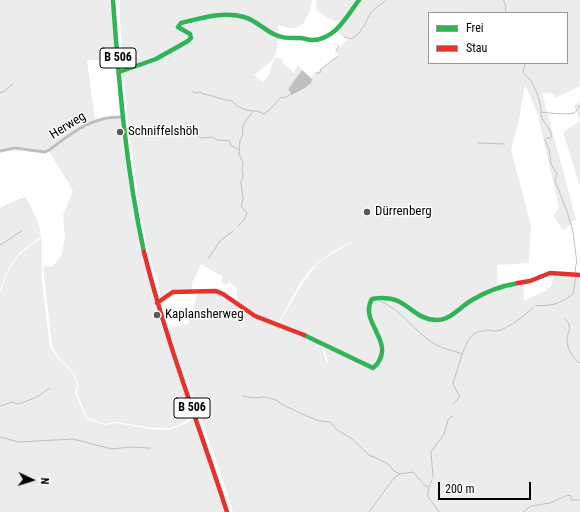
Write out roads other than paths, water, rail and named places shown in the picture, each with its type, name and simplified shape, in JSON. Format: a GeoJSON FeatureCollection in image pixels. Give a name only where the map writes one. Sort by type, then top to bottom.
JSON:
{"type":"FeatureCollection","features":[{"type":"Feature","properties":{"kind":"street","name":"B 506"},"geometry":{"type":"LineString","coordinates":[[113,0],[128,165],[137,218],[157,303],[174,358],[227,512]]}},
{"type":"Feature","properties":{"kind":"street"},"geometry":{"type":"LineString","coordinates":[[119,72],[156,59],[188,41],[191,38],[190,34],[178,27],[178,24],[181,23],[221,15],[242,16],[252,19],[280,38],[303,38],[312,40],[322,38],[333,33],[359,0]]}},
{"type":"Feature","properties":{"kind":"street","name":"Herweg"},"geometry":{"type":"LineString","coordinates":[[0,151],[15,148],[45,152],[74,132],[96,121],[103,118],[123,117]]}},
{"type":"Feature","properties":{"kind":"street"},"geometry":{"type":"LineString","coordinates":[[157,303],[173,292],[189,290],[216,291],[268,322],[302,334],[372,368],[379,364],[381,354],[380,338],[370,318],[368,306],[372,299],[379,296],[393,298],[409,306],[422,316],[431,320],[440,320],[471,301],[500,286],[529,282],[546,274],[580,275]]}},
{"type":"Feature","properties":{"kind":"waterway"},"geometry":{"type":"LineString","coordinates":[[344,37],[350,39],[357,35],[371,12],[386,0]]}},
{"type":"Feature","properties":{"kind":"waterway"},"geometry":{"type":"LineString","coordinates":[[503,0],[505,3],[506,12]]}},
{"type":"Feature","properties":{"kind":"waterway"},"geometry":{"type":"LineString","coordinates":[[336,51],[339,45]]}},
{"type":"Feature","properties":{"kind":"waterway"},"geometry":{"type":"LineString","coordinates":[[316,73],[320,73],[321,69],[338,56]]}},
{"type":"Feature","properties":{"kind":"waterway"},"geometry":{"type":"LineString","coordinates":[[524,64],[523,72],[531,81],[536,90],[541,115],[551,132],[551,138],[546,138],[545,140],[549,149],[551,164],[557,174],[555,181],[567,211],[573,232],[577,263],[575,267],[576,273]]}},
{"type":"Feature","properties":{"kind":"waterway"},"geometry":{"type":"LineString","coordinates":[[0,93],[13,84]]}},
{"type":"Feature","properties":{"kind":"waterway"},"geometry":{"type":"LineString","coordinates":[[193,92],[201,92],[203,94],[232,101],[241,108],[253,111]]}},
{"type":"Feature","properties":{"kind":"waterway"},"geometry":{"type":"LineString","coordinates":[[238,226],[244,220],[247,213],[241,206],[243,200],[241,182],[243,176],[243,163],[239,154],[240,140],[243,134],[242,131],[244,125],[253,111],[264,114],[281,97],[284,98],[291,94]]}},
{"type":"Feature","properties":{"kind":"waterway"},"geometry":{"type":"LineString","coordinates":[[541,112],[571,114],[574,113],[580,105]]}},
{"type":"Feature","properties":{"kind":"waterway"},"geometry":{"type":"LineString","coordinates":[[189,133],[193,133],[201,138],[212,137],[217,140],[230,141],[230,145],[238,149]]}},
{"type":"Feature","properties":{"kind":"waterway"},"geometry":{"type":"LineString","coordinates":[[478,143],[504,144]]}},
{"type":"Feature","properties":{"kind":"waterway"},"geometry":{"type":"LineString","coordinates":[[0,245],[22,231]]}},
{"type":"Feature","properties":{"kind":"waterway"},"geometry":{"type":"LineString","coordinates":[[208,259],[220,241],[233,231]]}},
{"type":"Feature","properties":{"kind":"waterway"},"geometry":{"type":"LineString","coordinates":[[536,306],[556,304],[573,294],[576,276]]}},
{"type":"Feature","properties":{"kind":"waterway"},"geometry":{"type":"LineString","coordinates":[[380,301],[395,310],[420,333],[436,345],[462,354]]}},
{"type":"Feature","properties":{"kind":"waterway"},"geometry":{"type":"LineString","coordinates":[[453,404],[460,397],[453,384],[454,380],[466,346],[473,335],[477,332],[489,330],[494,331],[506,328],[533,308]]}},
{"type":"Feature","properties":{"kind":"waterway"},"geometry":{"type":"LineString","coordinates":[[565,319],[570,327],[567,340],[569,350],[575,359],[580,363]]}},
{"type":"Feature","properties":{"kind":"waterway"},"geometry":{"type":"LineString","coordinates":[[0,406],[12,402],[18,404],[35,398],[50,388]]}},
{"type":"Feature","properties":{"kind":"waterway"},"geometry":{"type":"LineString","coordinates":[[243,396],[252,398],[265,397],[276,400],[283,405],[309,417],[320,421],[330,422],[336,429],[352,439],[369,455],[387,463],[394,471],[400,474],[413,472],[422,482]]}},
{"type":"Feature","properties":{"kind":"waterway"},"geometry":{"type":"LineString","coordinates":[[433,477],[431,452],[444,434],[448,420],[452,416]]}},
{"type":"Feature","properties":{"kind":"waterway"},"geometry":{"type":"LineString","coordinates":[[0,437],[19,442],[73,439],[112,449],[129,447],[150,448]]}},
{"type":"Feature","properties":{"kind":"waterway"},"geometry":{"type":"LineString","coordinates":[[369,512],[394,478],[400,474]]}},
{"type":"Feature","properties":{"kind":"waterway"},"geometry":{"type":"LineString","coordinates":[[432,480],[429,486],[428,495],[439,512]]}},
{"type":"Feature","properties":{"kind":"waterway"},"geometry":{"type":"LineString","coordinates":[[423,484],[428,487]]}},
{"type":"Feature","properties":{"kind":"waterway"},"geometry":{"type":"LineString","coordinates":[[523,512],[531,506],[550,503],[568,495],[571,496],[571,500],[580,500]]}},
{"type":"Feature","properties":{"kind":"place","name":"Schniffelshöh"},"geometry":{"type":"Point","coordinates":[120,132]}},
{"type":"Feature","properties":{"kind":"place","name":"Dürrenberg"},"geometry":{"type":"Point","coordinates":[367,212]}},
{"type":"Feature","properties":{"kind":"place","name":"Kaplansherweg"},"geometry":{"type":"Point","coordinates":[157,315]}}]}
